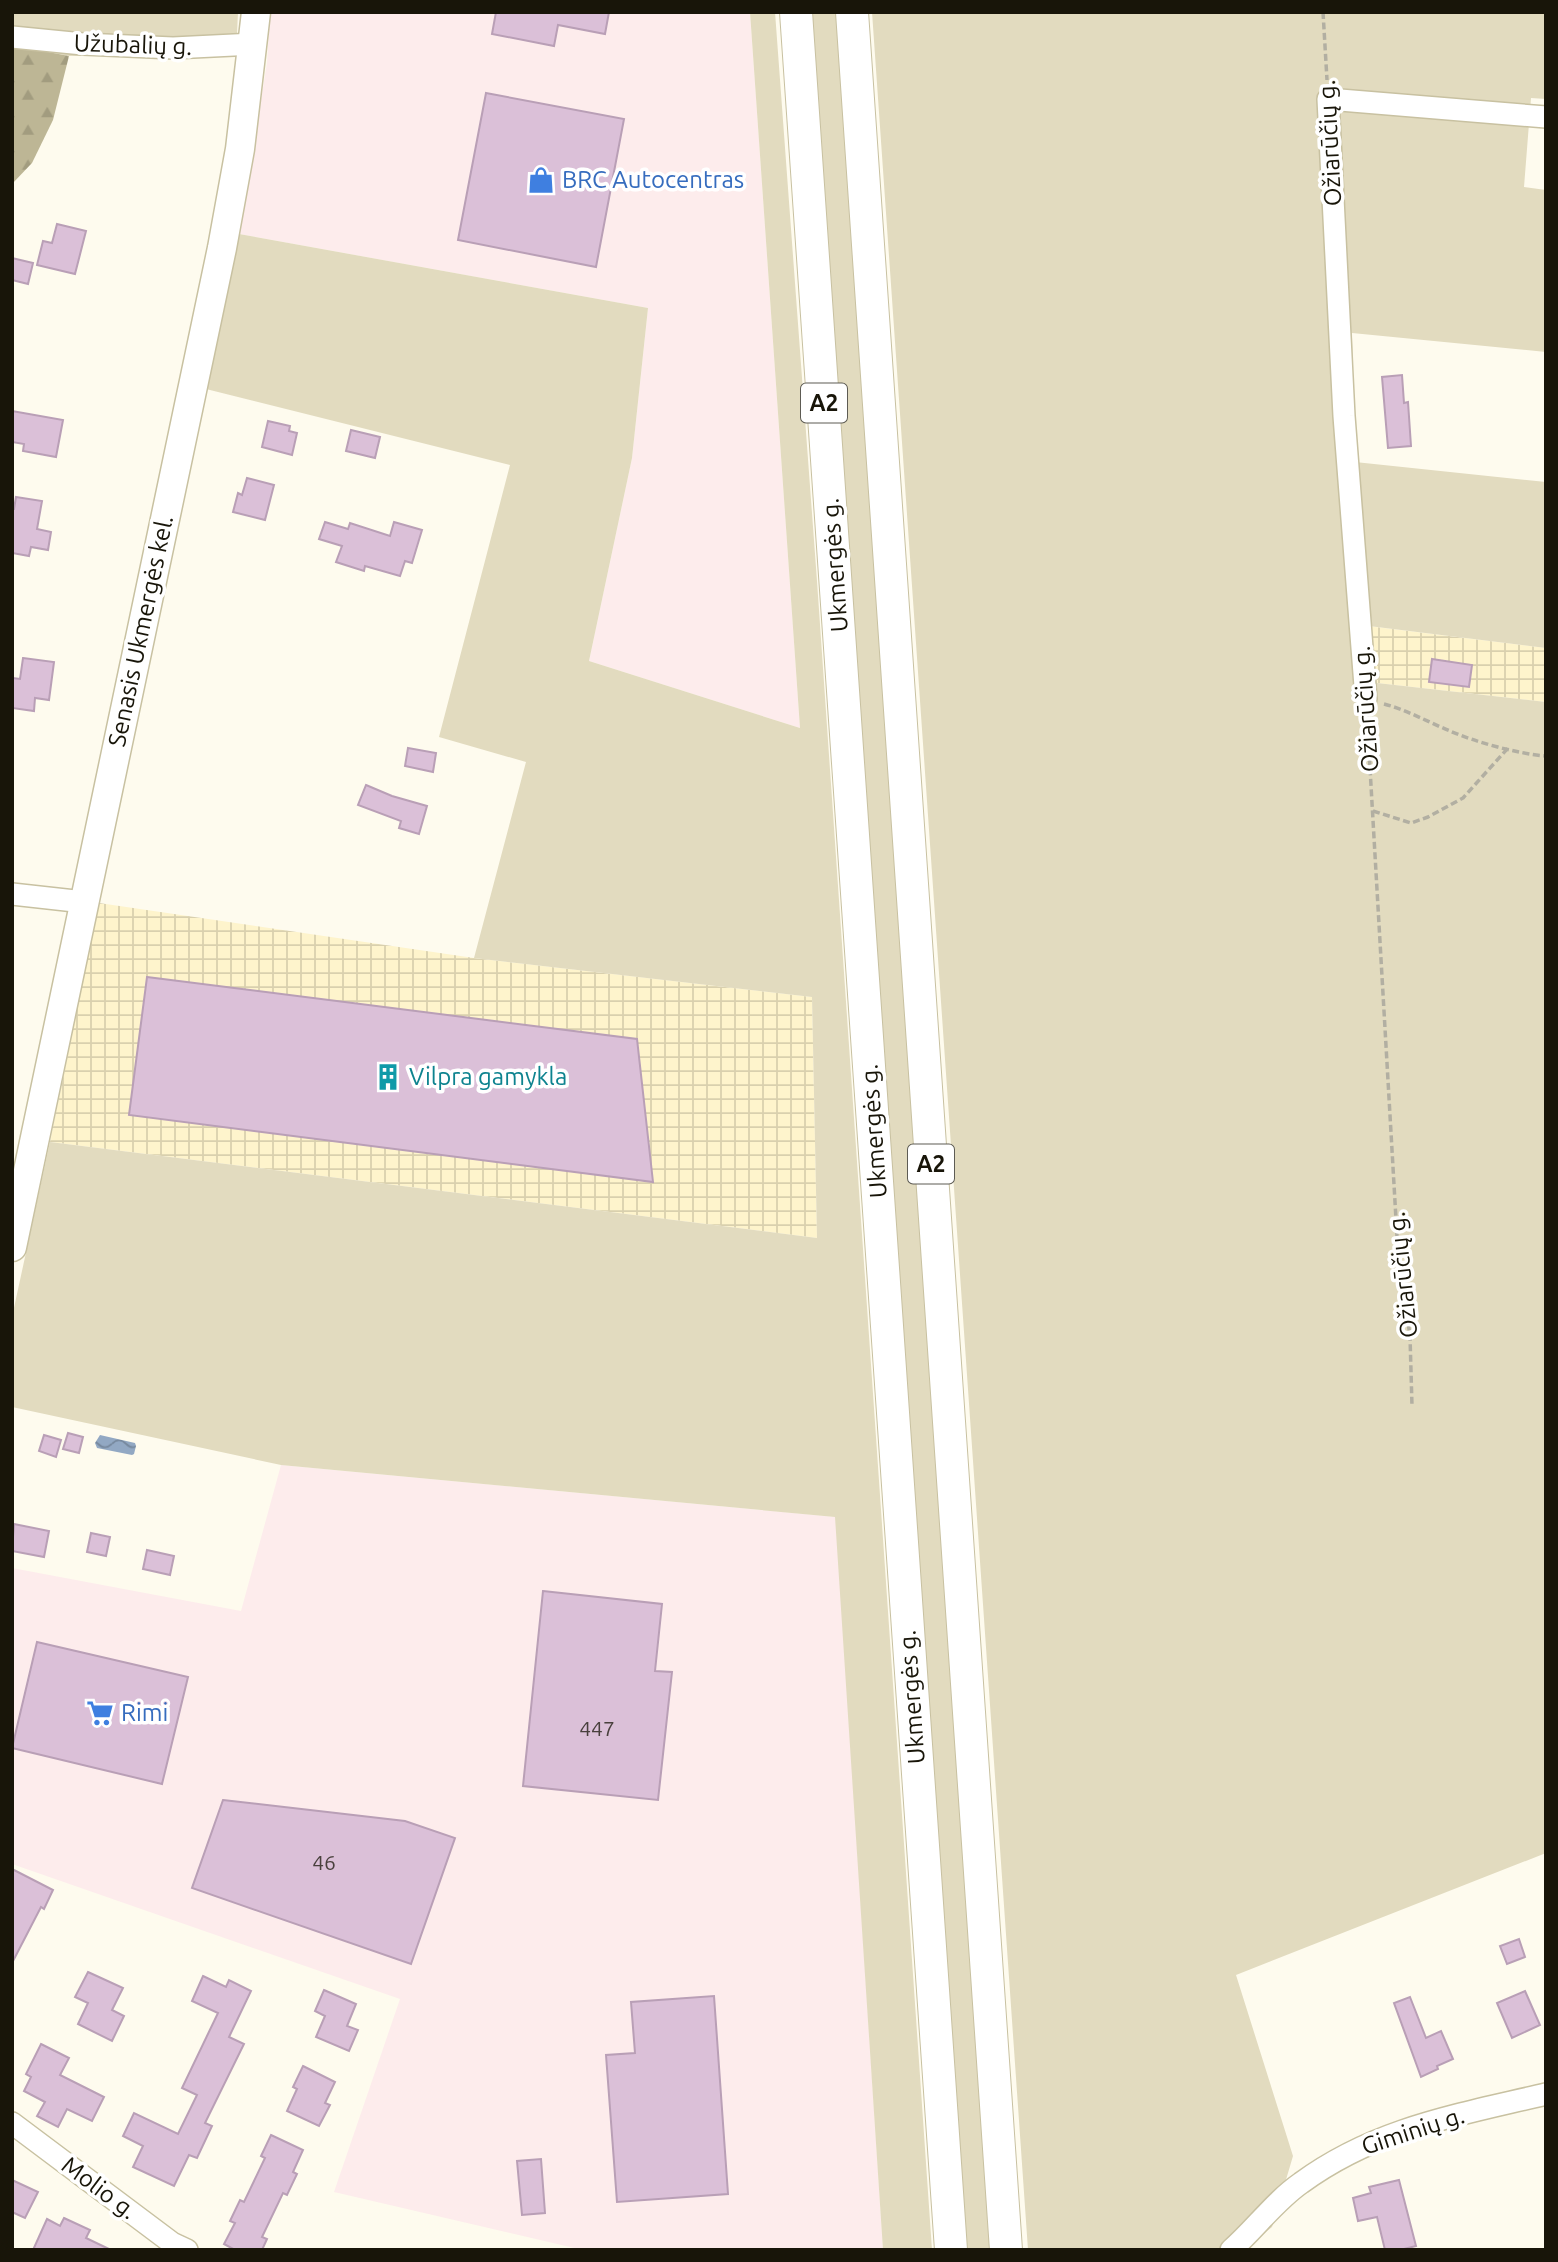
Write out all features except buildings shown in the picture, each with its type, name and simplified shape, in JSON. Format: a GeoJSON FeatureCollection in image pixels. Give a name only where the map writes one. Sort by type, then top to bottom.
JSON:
{"type":"FeatureCollection","features":[{"type":"Feature","properties":{"kind":"highway"},"geometry":{"type":"LineString","coordinates":[[782,12],[784,47],[802,90]]}},
{"type":"Feature","properties":{"kind":"highway","name":"Ukmergės g."},"geometry":{"type":"LineString","coordinates":[[796,12],[951,2250]]}},
{"type":"Feature","properties":{"kind":"highway","name":"A2"},"geometry":{"type":"LineString","coordinates":[[852,12],[1006,2250]]}},
{"type":"Feature","properties":{"kind":"main road","name":"Senasis Ukmergės kel."},"geometry":{"type":"LineString","coordinates":[[12,1247],[222,248],[240,149],[256,12]]}},
{"type":"Feature","properties":{"kind":"street","name":"Užubalių g."},"geometry":{"type":"LineString","coordinates":[[12,37],[83,44],[173,48],[254,44]]}},
{"type":"Feature","properties":{"kind":"street"},"geometry":{"type":"LineString","coordinates":[[1328,99],[1546,117]]}},
{"type":"Feature","properties":{"kind":"street","name":"Ožiarūčių g."},"geometry":{"type":"LineString","coordinates":[[1328,99],[1340,347],[1366,699]]}},
{"type":"Feature","properties":{"kind":"street"},"geometry":{"type":"LineString","coordinates":[[12,894],[84,902]]}},
{"type":"Feature","properties":{"kind":"street","name":"Giminių g."},"geometry":{"type":"LineString","coordinates":[[1231,2250],[1298,2185],[1343,2154],[1409,2127],[1546,2094]]}},
{"type":"Feature","properties":{"kind":"street","name":"Molio g."},"geometry":{"type":"LineString","coordinates":[[12,2123],[172,2243],[187,2250]]}},
{"type":"Feature","properties":{"kind":"path","name":"Ožiarūčių g."},"geometry":{"type":"LineString","coordinates":[[1323,12],[1328,99]]}},
{"type":"Feature","properties":{"kind":"path","name":"Ožiarūčių g."},"geometry":{"type":"LineString","coordinates":[[1366,699],[1398,1254],[1410,1336],[1412,1406]]}},
{"type":"Feature","properties":{"kind":"path"},"geometry":{"type":"LineString","coordinates":[[1366,699],[1401,708],[1452,732],[1524,754],[1546,756]]}},
{"type":"Feature","properties":{"kind":"path"},"geometry":{"type":"LineString","coordinates":[[1373,811],[1411,823],[1428,817],[1462,799],[1508,748]]}},
{"type":"Feature","properties":{"kind":"shaded area"},"geometry":{"type":"Polygon","coordinates":[[[12,12],[238,12],[236,55],[69,56],[12,45],[12,12]]]}},
{"type":"Feature","properties":{"kind":"shaded area"},"geometry":{"type":"Polygon","coordinates":[[[270,12],[750,12],[800,728],[589,661],[632,458],[648,308],[239,234],[267,63],[270,12]]]}},
{"type":"Feature","properties":{"kind":"shaded area"},"geometry":{"type":"Polygon","coordinates":[[[750,12],[775,12],[932,2250],[883,2250],[835,1517],[281,1465],[12,1407],[12,1317],[50,1142],[817,1238],[812,997],[474,958],[526,762],[439,737],[510,465],[206,389],[239,234],[648,308],[632,458],[589,661],[800,728],[750,12]]]}},
{"type":"Feature","properties":{"kind":"shaded area"},"geometry":{"type":"Polygon","coordinates":[[[810,12],[837,12],[993,2250],[967,2250],[810,12]]]}},
{"type":"Feature","properties":{"kind":"shaded area"},"geometry":{"type":"Polygon","coordinates":[[[872,12],[1546,12],[1546,99],[1531,98],[1524,187],[1546,190],[1546,352],[1352,333],[1355,462],[1546,482],[1546,648],[1369,626],[1377,683],[1546,702],[1546,1853],[1236,1975],[1293,2156],[1272,2227],[1243,2250],[1028,2250],[872,12]]]}},
{"type":"Feature","properties":{"kind":"shaded area"},"geometry":{"type":"Polygon","coordinates":[[[1368,626],[1546,648],[1546,702],[1377,683],[1368,626]]]}},
{"type":"Feature","properties":{"kind":"shaded area"},"geometry":{"type":"Polygon","coordinates":[[[99,903],[474,958],[812,997],[817,1238],[50,1142],[99,903]]]}},
{"type":"Feature","properties":{"kind":"shaded area"},"geometry":{"type":"Polygon","coordinates":[[[281,1465],[836,1517],[883,2250],[583,2250],[334,2192],[400,1999],[12,1864],[12,1568],[241,1611],[281,1465]]]}},
{"type":"Feature","properties":{"kind":"green space"},"geometry":{"type":"Polygon","coordinates":[[[12,45],[69,56],[53,120],[32,163],[12,184],[12,45]]]}},
{"type":"Feature","properties":{"kind":"water"},"geometry":{"type":"Polygon","coordinates":[[[100,1435],[135,1443],[134,1454],[97,1448],[95,1443],[100,1435]]]}},
{"type":"Feature","properties":{"kind":"place","name":"BRC Autocentras"},"geometry":{"type":"Point","coordinates":[541,180]}},
{"type":"Feature","properties":{"kind":"place","name":"Vilpra gamykla"},"geometry":{"type":"Point","coordinates":[388,1077]}},
{"type":"Feature","properties":{"kind":"place","name":"Rimi"},"geometry":{"type":"Point","coordinates":[100,1713]}}]}
